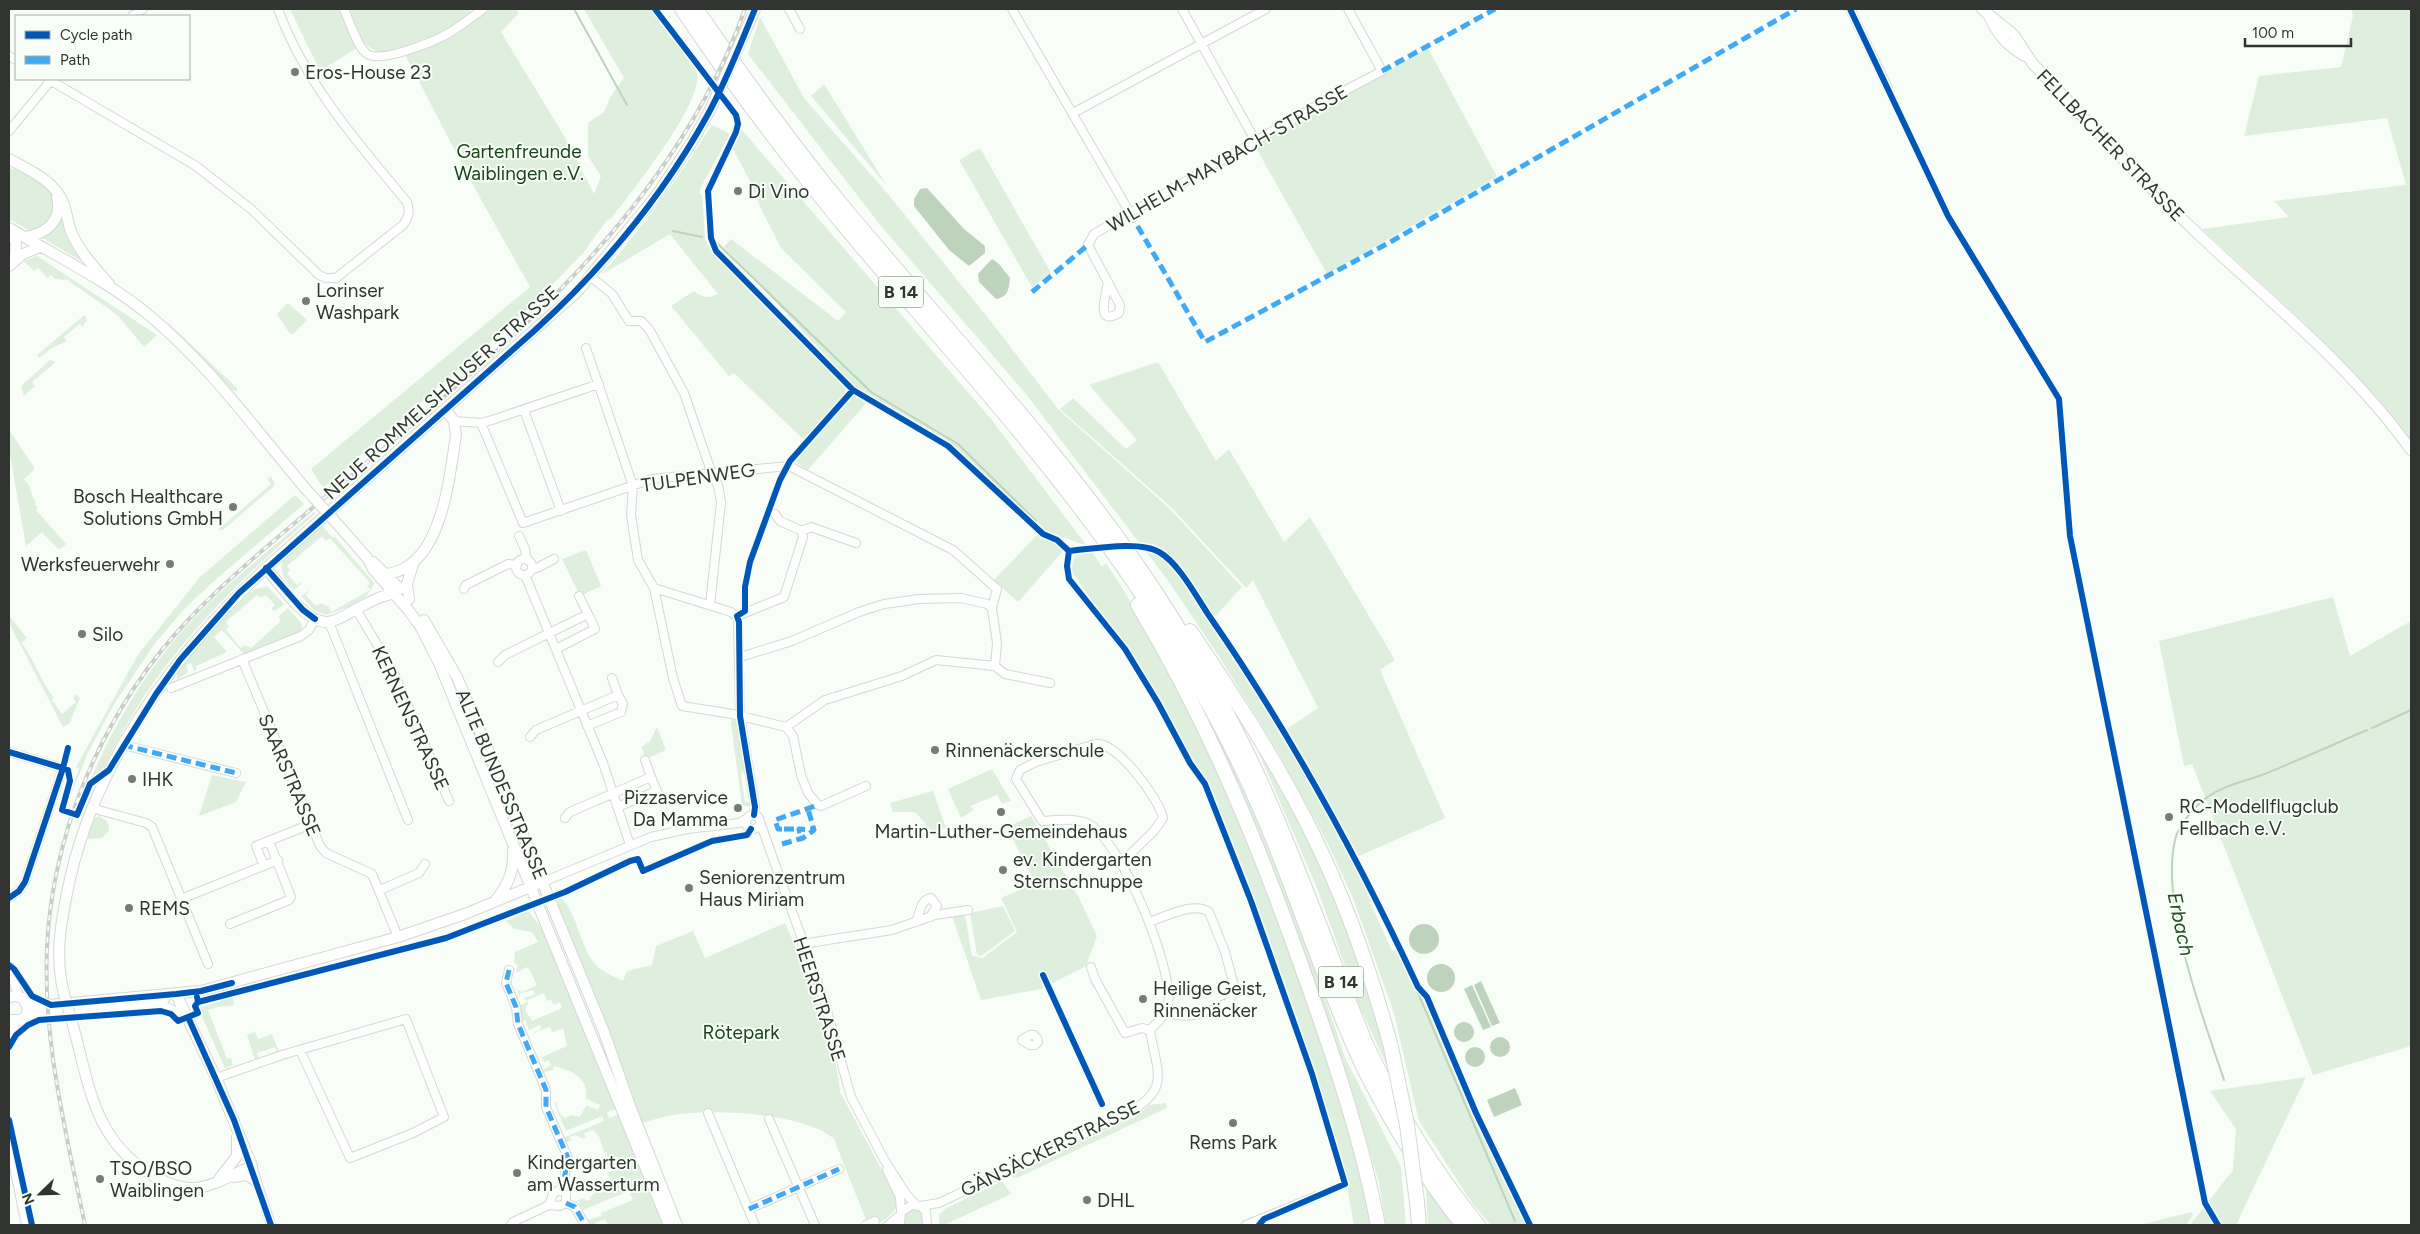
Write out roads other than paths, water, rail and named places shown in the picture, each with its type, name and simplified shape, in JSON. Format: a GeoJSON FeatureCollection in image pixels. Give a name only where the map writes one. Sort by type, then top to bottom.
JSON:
{"type":"FeatureCollection","features":[{"type":"Feature","properties":{"kind":"highway","name":"B 14"},"geometry":{"type":"LineString","coordinates":[[682,9],[746,100],[793,162],[1026,441],[1102,538],[1176,647],[1236,757],[1272,837],[1351,1039],[1374,1087],[1420,1167],[1463,1225]]}},
{"type":"Feature","properties":{"kind":"highway","name":"B 14"},"geometry":{"type":"LineString","coordinates":[[696,9],[754,92],[820,178],[1046,447],[1113,532],[1177,626],[1223,706],[1273,809],[1372,1059],[1418,1142],[1478,1225]]}},
{"type":"Feature","properties":{"kind":"highway"},"geometry":{"type":"LineString","coordinates":[[1113,532],[1140,559],[1160,586],[1247,717],[1295,799],[1321,850],[1351,920],[1376,992],[1391,1047],[1404,1107],[1419,1225]]}},
{"type":"Feature","properties":{"kind":"highway"},"geometry":{"type":"LineString","coordinates":[[1126,571],[1137,603],[1178,673],[1204,726],[1267,872],[1338,1071],[1364,1159],[1378,1225]]}},
{"type":"Feature","properties":{"kind":"street"},"geometry":{"type":"LineString","coordinates":[[52,80],[196,166],[251,209],[322,277],[336,278],[403,225],[407,219],[407,202],[345,128],[315,82],[278,9]]}},
{"type":"Feature","properties":{"kind":"street"},"geometry":{"type":"LineString","coordinates":[[344,9],[364,51],[373,57],[430,42],[450,32],[483,9]]}},
{"type":"Feature","properties":{"kind":"street","name":"NEUE ROMMELSHAUSER STRASSE"},"geometry":{"type":"LineString","coordinates":[[251,1163],[215,1183],[192,1188],[168,1183],[142,1168],[120,1150],[105,1130],[95,1106],[64,994],[58,958],[63,915],[76,852],[91,808],[107,773],[123,745],[180,660],[239,593],[534,331],[590,276],[656,196],[711,108],[755,9]]}},
{"type":"Feature","properties":{"kind":"street"},"geometry":{"type":"LineString","coordinates":[[788,9],[800,30]]}},
{"type":"Feature","properties":{"kind":"street"},"geometry":{"type":"LineString","coordinates":[[1012,9],[1074,113],[1130,213]]}},
{"type":"Feature","properties":{"kind":"street"},"geometry":{"type":"LineString","coordinates":[[1182,9],[1256,142]]}},
{"type":"Feature","properties":{"kind":"street"},"geometry":{"type":"LineString","coordinates":[[1074,113],[1203,45],[1266,9]]}},
{"type":"Feature","properties":{"kind":"street","name":"WILHELM-MAYBACH-STRASSE"},"geometry":{"type":"LineString","coordinates":[[1108,282],[1088,245],[1094,234],[1382,70],[1348,9]]}},
{"type":"Feature","properties":{"kind":"street"},"geometry":{"type":"LineString","coordinates":[[1850,9],[1888,88]]}},
{"type":"Feature","properties":{"kind":"street","name":"FELLBACHER STRASSE"},"geometry":{"type":"LineString","coordinates":[[1985,12],[1998,36],[2008,46],[2027,57],[2096,131],[2196,232],[2346,371],[2385,414],[2411,450]]}},
{"type":"Feature","properties":{"kind":"street"},"geometry":{"type":"LineString","coordinates":[[9,131],[49,80]]}},
{"type":"Feature","properties":{"kind":"street"},"geometry":{"type":"LineString","coordinates":[[9,159],[41,177],[54,189],[64,204],[69,227],[76,244],[117,293]]}},
{"type":"Feature","properties":{"kind":"street"},"geometry":{"type":"LineString","coordinates":[[24,237],[38,235],[50,227],[58,211],[54,189]]}},
{"type":"Feature","properties":{"kind":"street"},"geometry":{"type":"LineString","coordinates":[[10,228],[16,243],[12,262]]}},
{"type":"Feature","properties":{"kind":"street","name":"ALTE BUNDESSTRASSE"},"geometry":{"type":"LineString","coordinates":[[10,228],[117,293],[150,316],[196,360],[251,421],[305,488],[368,559],[373,569],[384,576],[409,599],[457,677],[543,882],[677,1225]]}},
{"type":"Feature","properties":{"kind":"street"},"geometry":{"type":"LineString","coordinates":[[12,262],[40,246]]}},
{"type":"Feature","properties":{"kind":"street"},"geometry":{"type":"LineString","coordinates":[[590,276],[612,294],[629,321],[641,321],[649,330],[684,393],[712,474],[718,485],[721,502],[710,605]]}},
{"type":"Feature","properties":{"kind":"street"},"geometry":{"type":"LineString","coordinates":[[586,348],[633,486],[631,514],[638,560],[654,588],[673,678],[682,706],[740,716],[786,727],[793,736],[801,775],[808,793],[818,806],[866,786]]}},
{"type":"Feature","properties":{"kind":"street"},"geometry":{"type":"LineString","coordinates":[[454,421],[481,423],[598,384]]}},
{"type":"Feature","properties":{"kind":"street"},"geometry":{"type":"LineString","coordinates":[[370,601],[378,592],[384,576],[403,570],[413,564],[426,548],[436,529],[456,435],[454,421],[446,410]]}},
{"type":"Feature","properties":{"kind":"street"},"geometry":{"type":"LineString","coordinates":[[524,410],[561,510]]}},
{"type":"Feature","properties":{"kind":"street","name":"TULPENWEG"},"geometry":{"type":"LineString","coordinates":[[481,423],[523,523],[652,479],[789,466],[953,550],[996,588],[992,608]]}},
{"type":"Feature","properties":{"kind":"street"},"geometry":{"type":"LineString","coordinates":[[775,514],[780,521],[802,531]]}},
{"type":"Feature","properties":{"kind":"street"},"geometry":{"type":"LineString","coordinates":[[802,531],[810,526],[856,543]]}},
{"type":"Feature","properties":{"kind":"street"},"geometry":{"type":"LineString","coordinates":[[654,588],[710,605],[737,616],[784,597],[803,542],[802,531]]}},
{"type":"Feature","properties":{"kind":"street"},"geometry":{"type":"LineString","coordinates":[[519,536],[525,549],[527,560],[532,568]]}},
{"type":"Feature","properties":{"kind":"street"},"geometry":{"type":"LineString","coordinates":[[525,575],[532,568],[537,568],[554,559]]}},
{"type":"Feature","properties":{"kind":"street"},"geometry":{"type":"LineString","coordinates":[[516,566],[520,560],[527,560]]}},
{"type":"Feature","properties":{"kind":"street"},"geometry":{"type":"LineString","coordinates":[[409,599],[407,584],[413,564]]}},
{"type":"Feature","properties":{"kind":"street"},"geometry":{"type":"LineString","coordinates":[[464,589],[466,585],[508,564],[516,566]]}},
{"type":"Feature","properties":{"kind":"street"},"geometry":{"type":"LineString","coordinates":[[516,566],[518,572],[525,575],[550,633],[614,793],[617,808],[630,845]]}},
{"type":"Feature","properties":{"kind":"street"},"geometry":{"type":"LineString","coordinates":[[266,568],[303,610],[315,619],[328,622],[370,601],[395,593]]}},
{"type":"Feature","properties":{"kind":"street","name":"ALTE BUNDESSTRASSE"},"geometry":{"type":"LineString","coordinates":[[384,576],[420,626],[439,663],[669,1225]]}},
{"type":"Feature","properties":{"kind":"street"},"geometry":{"type":"LineString","coordinates":[[556,649],[595,630],[579,596]]}},
{"type":"Feature","properties":{"kind":"street"},"geometry":{"type":"LineString","coordinates":[[740,657],[792,641],[859,612],[884,604],[919,599],[961,598],[987,604],[992,608],[997,643],[995,666]]}},
{"type":"Feature","properties":{"kind":"street","name":"KERNENSTRASSE"},"geometry":{"type":"LineString","coordinates":[[356,609],[394,673],[449,801]]}},
{"type":"Feature","properties":{"kind":"street"},"geometry":{"type":"LineString","coordinates":[[498,662],[505,655],[588,614]]}},
{"type":"Feature","properties":{"kind":"street"},"geometry":{"type":"LineString","coordinates":[[737,616],[739,622],[740,716],[755,807],[750,820],[753,829],[759,825]]}},
{"type":"Feature","properties":{"kind":"street"},"geometry":{"type":"LineString","coordinates":[[171,688],[301,636],[309,630],[315,619]]}},
{"type":"Feature","properties":{"kind":"street"},"geometry":{"type":"LineString","coordinates":[[328,622],[408,820]]}},
{"type":"Feature","properties":{"kind":"street","name":"SAARSTRASSE"},"geometry":{"type":"LineString","coordinates":[[242,660],[323,850],[368,871],[375,878],[398,937]]}},
{"type":"Feature","properties":{"kind":"street"},"geometry":{"type":"LineString","coordinates":[[786,727],[825,700],[902,676],[936,660],[995,666],[1005,674],[1050,683]]}},
{"type":"Feature","properties":{"kind":"street"},"geometry":{"type":"LineString","coordinates":[[587,726],[620,712],[622,704],[612,678]]}},
{"type":"Feature","properties":{"kind":"street"},"geometry":{"type":"LineString","coordinates":[[530,737],[536,730],[618,695]]}},
{"type":"Feature","properties":{"kind":"street"},"geometry":{"type":"LineString","coordinates":[[1091,967],[1095,979],[1125,1033],[1142,1028],[1150,1030],[1166,1012],[1169,997],[1149,922],[1121,863],[1104,836],[1087,823],[1069,820],[1042,821],[1016,779],[1020,770],[1036,762],[1099,743],[1110,747],[1121,757],[1153,797],[1162,811],[1163,818],[1154,831],[1121,863]]}},
{"type":"Feature","properties":{"kind":"street"},"geometry":{"type":"LineString","coordinates":[[123,745],[236,773]]}},
{"type":"Feature","properties":{"kind":"street"},"geometry":{"type":"LineString","coordinates":[[9,752],[62,768],[25,882],[19,891],[9,898]]}},
{"type":"Feature","properties":{"kind":"street"},"geometry":{"type":"LineString","coordinates":[[617,808],[657,791],[645,760]]}},
{"type":"Feature","properties":{"kind":"street"},"geometry":{"type":"LineString","coordinates":[[564,818],[570,812],[652,777]]}},
{"type":"Feature","properties":{"kind":"street"},"geometry":{"type":"LineString","coordinates":[[91,808],[143,822],[152,827],[208,964]]}},
{"type":"Feature","properties":{"kind":"street"},"geometry":{"type":"LineString","coordinates":[[18,999],[38,1006],[176,994],[208,989],[398,937],[495,902],[651,837],[687,829],[750,820]]}},
{"type":"Feature","properties":{"kind":"street","name":"HEERSTRASSE"},"geometry":{"type":"LineString","coordinates":[[750,820],[759,825],[765,834],[802,944],[825,1003],[851,1097],[885,1161],[906,1194],[926,1211],[928,1223]]}},
{"type":"Feature","properties":{"kind":"street"},"geometry":{"type":"LineString","coordinates":[[264,866],[256,846],[311,824]]}},
{"type":"Feature","properties":{"kind":"street"},"geometry":{"type":"LineString","coordinates":[[230,924],[288,900],[291,897],[269,841]]}},
{"type":"Feature","properties":{"kind":"street"},"geometry":{"type":"LineString","coordinates":[[495,902],[510,880],[514,863],[512,841]]}},
{"type":"Feature","properties":{"kind":"street"},"geometry":{"type":"LineString","coordinates":[[181,899],[278,860]]}},
{"type":"Feature","properties":{"kind":"street"},"geometry":{"type":"LineString","coordinates":[[380,890],[419,873],[425,864]]}},
{"type":"Feature","properties":{"kind":"street"},"geometry":{"type":"LineString","coordinates":[[916,922],[922,904],[928,898],[932,898],[938,906],[930,917]]}},
{"type":"Feature","properties":{"kind":"street"},"geometry":{"type":"LineString","coordinates":[[1149,922],[1194,908],[1205,909],[1209,912],[1225,952],[1235,990],[1232,1000],[1200,1014],[1183,1018],[1166,1012]]}},
{"type":"Feature","properties":{"kind":"street"},"geometry":{"type":"LineString","coordinates":[[802,944],[873,934],[930,917],[968,910]]}},
{"type":"Feature","properties":{"kind":"street"},"geometry":{"type":"LineString","coordinates":[[9,970],[18,999],[26,1016]]}},
{"type":"Feature","properties":{"kind":"street"},"geometry":{"type":"LineString","coordinates":[[509,970],[506,983],[516,1007],[518,1024],[546,1090],[546,1107],[568,1158],[562,1190]]}},
{"type":"Feature","properties":{"kind":"street"},"geometry":{"type":"LineString","coordinates":[[9,1036],[12,1021],[21,1020],[26,1016],[146,1004],[176,994]]}},
{"type":"Feature","properties":{"kind":"street"},"geometry":{"type":"LineString","coordinates":[[176,994],[234,1120],[251,1163],[271,1225]]}},
{"type":"Feature","properties":{"kind":"street"},"geometry":{"type":"LineString","coordinates":[[146,1004],[161,1006],[188,1017]]}},
{"type":"Feature","properties":{"kind":"street"},"geometry":{"type":"LineString","coordinates":[[216,1078],[300,1050],[406,1019],[444,1117],[412,1133],[350,1158],[300,1050]]}},
{"type":"Feature","properties":{"kind":"street","name":"GÄNSÄCKERSTRASSE"},"geometry":{"type":"LineString","coordinates":[[900,1214],[908,1206],[939,1203],[1144,1104],[1154,1091],[1159,1077],[1150,1030]]}},
{"type":"Feature","properties":{"kind":"street"},"geometry":{"type":"LineString","coordinates":[[708,1113],[755,1225]]}},
{"type":"Feature","properties":{"kind":"street"},"geometry":{"type":"LineString","coordinates":[[769,1119],[815,1225]]}},
{"type":"Feature","properties":{"kind":"street"},"geometry":{"type":"LineString","coordinates":[[215,1183],[238,1151],[234,1120]]}},
{"type":"Feature","properties":{"kind":"street"},"geometry":{"type":"LineString","coordinates":[[9,1137],[27,1225]]}},
{"type":"Feature","properties":{"kind":"street","name":"HEERSTRASSE"},"geometry":{"type":"LineString","coordinates":[[885,1161],[900,1197],[900,1225]]}},
{"type":"Feature","properties":{"kind":"street"},"geometry":{"type":"LineString","coordinates":[[223,1174],[251,1163]]}},
{"type":"Feature","properties":{"kind":"street"},"geometry":{"type":"LineString","coordinates":[[748,1209],[839,1169]]}},
{"type":"Feature","properties":{"kind":"street"},"geometry":{"type":"LineString","coordinates":[[215,1183],[246,1176],[257,1182]]}},
{"type":"Feature","properties":{"kind":"street"},"geometry":{"type":"LineString","coordinates":[[511,1225],[513,1222],[549,1205],[560,1206],[566,1203],[568,1195],[562,1190]]}},
{"type":"Feature","properties":{"kind":"street"},"geometry":{"type":"LineString","coordinates":[[549,1205],[554,1192],[562,1190]]}},
{"type":"Feature","properties":{"kind":"street"},"geometry":{"type":"LineString","coordinates":[[1246,1225],[1262,1222],[1317,1196]]}},
{"type":"Feature","properties":{"kind":"street"},"geometry":{"type":"LineString","coordinates":[[566,1203],[575,1207],[585,1225]]}},
{"type":"Feature","properties":{"kind":"street","name":"GÄNSÄCKERSTRASSE"},"geometry":{"type":"LineString","coordinates":[[928,1223],[939,1203]]}},
{"type":"Feature","properties":{"kind":"street"},"geometry":{"type":"LineString","coordinates":[[888,1225],[900,1214]]}},
{"type":"Feature","properties":{"kind":"street"},"geometry":{"type":"LineString","coordinates":[[866,1225],[875,1221]]}},
{"type":"Feature","properties":{"kind":"waterway"},"geometry":{"type":"LineString","coordinates":[[574,9],[627,105]]}},
{"type":"Feature","properties":{"kind":"waterway"},"geometry":{"type":"LineString","coordinates":[[673,231],[702,237]]}},
{"type":"Feature","properties":{"kind":"waterway"},"geometry":{"type":"LineString","coordinates":[[716,242],[871,392],[958,444],[1036,521]]}},
{"type":"Feature","properties":{"kind":"waterway","name":"Erbach"},"geometry":{"type":"LineString","coordinates":[[2372,728],[2411,710]]}},
{"type":"Feature","properties":{"kind":"waterway","name":"Erbach"},"geometry":{"type":"LineString","coordinates":[[2224,1080],[2195,994],[2178,928],[2173,896],[2172,866],[2177,835],[2183,823],[2192,812],[2212,794],[2226,787],[2275,770],[2367,730]]}},
{"type":"Feature","properties":{"kind":"waterway"},"geometry":{"type":"LineString","coordinates":[[1418,993],[1515,1221]]}},
{"type":"Feature","properties":{"kind":"railway"},"geometry":{"type":"LineString","coordinates":[[85,1225],[62,1116],[51,1042],[46,968],[48,931],[63,845],[76,803],[93,762],[113,723],[135,686],[161,651],[220,588],[491,356],[586,263],[650,185],[678,144],[704,101],[726,56],[745,9]]}},
{"type":"Feature","properties":{"kind":"place","name":"Eros-House 23"},"geometry":{"type":"Point","coordinates":[295,72]}},
{"type":"Feature","properties":{"kind":"place","name":"Di Vino"},"geometry":{"type":"Point","coordinates":[738,191]}},
{"type":"Feature","properties":{"kind":"place","name":"Lorinser Washpark"},"geometry":{"type":"Point","coordinates":[306,301]}},
{"type":"Feature","properties":{"kind":"place","name":"Bosch Healthcare Solutions GmbH"},"geometry":{"type":"Point","coordinates":[233,507]}},
{"type":"Feature","properties":{"kind":"place","name":"Werksfeuerwehr"},"geometry":{"type":"Point","coordinates":[170,564]}},
{"type":"Feature","properties":{"kind":"place","name":"Silo"},"geometry":{"type":"Point","coordinates":[82,634]}},
{"type":"Feature","properties":{"kind":"place","name":"Rinnenäckerschule"},"geometry":{"type":"Point","coordinates":[935,750]}},
{"type":"Feature","properties":{"kind":"place","name":"IHK"},"geometry":{"type":"Point","coordinates":[132,779]}},
{"type":"Feature","properties":{"kind":"place","name":"Pizzaservice Da Mamma"},"geometry":{"type":"Point","coordinates":[738,808]}},
{"type":"Feature","properties":{"kind":"place","name":"Martin-Luther-Gemeindehaus"},"geometry":{"type":"Point","coordinates":[1001,812]}},
{"type":"Feature","properties":{"kind":"place","name":"RC-Modellflugclub Fellbach e.V."},"geometry":{"type":"Point","coordinates":[2169,817]}},
{"type":"Feature","properties":{"kind":"place","name":"ev. Kindergarten Sternschnuppe"},"geometry":{"type":"Point","coordinates":[1003,870]}},
{"type":"Feature","properties":{"kind":"place","name":"Seniorenzentrum Haus Miriam"},"geometry":{"type":"Point","coordinates":[689,888]}},
{"type":"Feature","properties":{"kind":"place","name":"REMS"},"geometry":{"type":"Point","coordinates":[129,908]}},
{"type":"Feature","properties":{"kind":"place","name":"Heilige Geist, Rinnenäcker"},"geometry":{"type":"Point","coordinates":[1143,999]}},
{"type":"Feature","properties":{"kind":"place","name":"Rems Park"},"geometry":{"type":"Point","coordinates":[1233,1123]}},
{"type":"Feature","properties":{"kind":"place","name":"Kindergarten am Wasserturm"},"geometry":{"type":"Point","coordinates":[517,1173]}},
{"type":"Feature","properties":{"kind":"place","name":"TSO/BSO Waiblingen"},"geometry":{"type":"Point","coordinates":[100,1179]}},
{"type":"Feature","properties":{"kind":"place","name":"DHL"},"geometry":{"type":"Point","coordinates":[1087,1200]}},
{"type":"Feature","properties":{"kind":"park label","name":"Gartenfreunde Waiblingen e.V."},"geometry":{"type":"Point","coordinates":[519,162]}},
{"type":"Feature","properties":{"kind":"park label","name":"Rötepark"},"geometry":{"type":"Point","coordinates":[741,1032]}}]}
